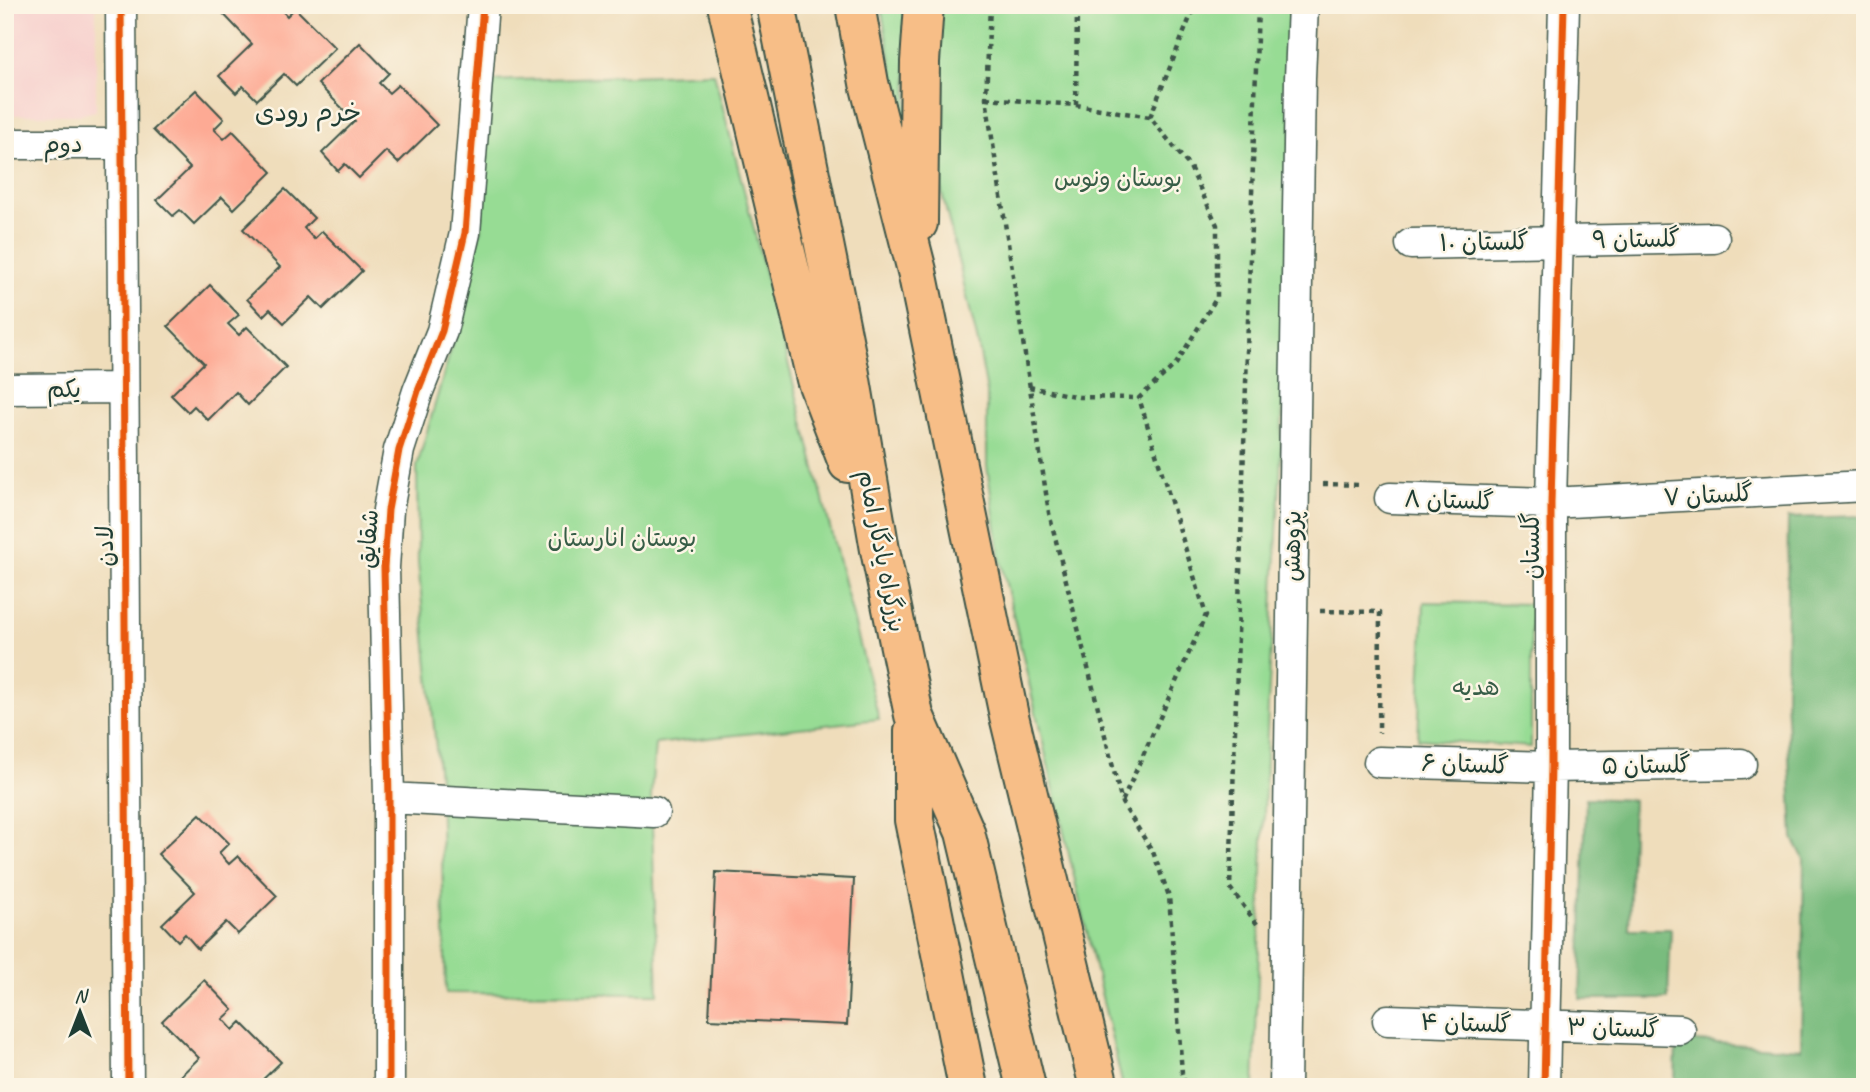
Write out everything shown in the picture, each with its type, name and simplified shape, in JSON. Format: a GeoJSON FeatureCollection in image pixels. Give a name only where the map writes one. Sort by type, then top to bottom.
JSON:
{"type":"FeatureCollection","features":[{"type":"Feature","properties":{"kind":"highway"},"geometry":{"type":"LineString","coordinates":[[727,5],[816,379],[880,550]]}},
{"type":"Feature","properties":{"kind":"highway","name":"بزرگراه یادگار امام"},"geometry":{"type":"LineString","coordinates":[[776,5],[850,374],[880,550],[914,715],[965,832],[1026,1087]]}},
{"type":"Feature","properties":{"kind":"highway"},"geometry":{"type":"LineString","coordinates":[[855,5],[869,83],[916,271],[1009,716],[1099,1087]]}},
{"type":"Feature","properties":{"kind":"highway"},"geometry":{"type":"LineString","coordinates":[[916,271],[920,62],[924,5]]}},
{"type":"Feature","properties":{"kind":"highway"},"geometry":{"type":"LineString","coordinates":[[914,715],[914,820],[968,1087]]}},
{"type":"Feature","properties":{"kind":"street","name":"لادن"},"geometry":{"type":"LineString","coordinates":[[121,5],[128,1087]]}},
{"type":"Feature","properties":{"kind":"street","name":"شقایق"},"geometry":{"type":"LineString","coordinates":[[389,1087],[389,798],[384,567],[388,510],[399,450],[418,391],[442,331],[465,233],[483,5]]}},
{"type":"Feature","properties":{"kind":"street","name":"پژوهش"},"geometry":{"type":"LineString","coordinates":[[1285,1087],[1303,5]]}},
{"type":"Feature","properties":{"kind":"street","name":"گلستان"},"geometry":{"type":"LineString","coordinates":[[1544,1087],[1551,767],[1551,503],[1564,5]]}},
{"type":"Feature","properties":{"kind":"street","name":"دوم"},"geometry":{"type":"LineString","coordinates":[[5,144],[121,144]]}},
{"type":"Feature","properties":{"kind":"street","name":"گلستان ۹"},"geometry":{"type":"LineString","coordinates":[[1558,241],[1714,238]]}},
{"type":"Feature","properties":{"kind":"street","name":"گلستان ۱۰"},"geometry":{"type":"LineString","coordinates":[[1411,244],[1558,241]]}},
{"type":"Feature","properties":{"kind":"street","name":"یکم"},"geometry":{"type":"LineString","coordinates":[[5,389],[123,388]]}},
{"type":"Feature","properties":{"kind":"street","name":"گلستان ۷"},"geometry":{"type":"LineString","coordinates":[[1551,503],[1865,486]]}},
{"type":"Feature","properties":{"kind":"street","name":"گلستان ۸"},"geometry":{"type":"LineString","coordinates":[[1390,498],[1551,503]]}},
{"type":"Feature","properties":{"kind":"street","name":"گلستان ۶"},"geometry":{"type":"LineString","coordinates":[[1379,762],[1551,767]]}},
{"type":"Feature","properties":{"kind":"street","name":"گلستان ۵"},"geometry":{"type":"LineString","coordinates":[[1551,767],[1741,764]]}},
{"type":"Feature","properties":{"kind":"street"},"geometry":{"type":"LineString","coordinates":[[389,798],[654,812]]}},
{"type":"Feature","properties":{"kind":"street","name":"گلستان ۴"},"geometry":{"type":"LineString","coordinates":[[1388,1020],[1545,1026]]}},
{"type":"Feature","properties":{"kind":"street","name":"گلستان ۳"},"geometry":{"type":"LineString","coordinates":[[1545,1026],[1680,1030]]}},
{"type":"Feature","properties":{"kind":"path"},"geometry":{"type":"LineString","coordinates":[[990,5],[986,98],[1049,513],[1122,803],[1153,852],[1170,896],[1182,1073],[1186,1087]]}},
{"type":"Feature","properties":{"kind":"path"},"geometry":{"type":"LineString","coordinates":[[1076,105],[1077,5]]}},
{"type":"Feature","properties":{"kind":"path"},"geometry":{"type":"LineString","coordinates":[[1150,117],[1195,5]]}},
{"type":"Feature","properties":{"kind":"path"},"geometry":{"type":"LineString","coordinates":[[1258,5],[1230,888],[1286,964]]}},
{"type":"Feature","properties":{"kind":"path"},"geometry":{"type":"LineString","coordinates":[[986,98],[1076,105],[1150,117],[1190,167],[1217,225],[1217,297],[1177,364],[1139,398],[1079,397],[1030,387]]}},
{"type":"Feature","properties":{"kind":"path"},"geometry":{"type":"LineString","coordinates":[[1122,803],[1206,615],[1139,398]]}},
{"type":"Feature","properties":{"kind":"path"},"geometry":{"type":"LineString","coordinates":[[1293,483],[1390,485],[1390,498]]}},
{"type":"Feature","properties":{"kind":"path"},"geometry":{"type":"LineString","coordinates":[[1291,610],[1380,612],[1379,762]]}},
{"type":"Feature","properties":{"kind":"shaded area"},"geometry":{"type":"Polygon","coordinates":[[[5,5],[96,5],[96,111],[79,115],[5,115],[5,5]]]}},
{"type":"Feature","properties":{"kind":"green space"},"geometry":{"type":"Polygon","coordinates":[[[881,5],[907,5],[908,157],[883,18],[881,5]]]}},
{"type":"Feature","properties":{"kind":"green space","name":"بوستان ونوس"},"geometry":{"type":"Polygon","coordinates":[[[936,5],[1297,5],[1254,1087],[1123,1087],[1000,558],[987,466],[987,392],[941,189],[934,135],[936,5]]]}},
{"type":"Feature","properties":{"kind":"green space","name":"بوستان انارستان"},"geometry":{"type":"Polygon","coordinates":[[[714,73],[879,719],[655,744],[651,796],[658,994],[446,993],[440,789],[418,563],[417,466],[463,308],[481,228],[491,81],[714,73]]]}},
{"type":"Feature","properties":{"kind":"green space"},"geometry":{"type":"Polygon","coordinates":[[[1865,516],[1865,1087],[1675,1087],[1676,1040],[1801,1049],[1804,859],[1793,838],[1786,697],[1788,518],[1865,516]]]}},
{"type":"Feature","properties":{"kind":"green space","name":"هدیه"},"geometry":{"type":"Polygon","coordinates":[[[1424,602],[1531,604],[1531,747],[1418,739],[1424,602]]]}},
{"type":"Feature","properties":{"kind":"green space"},"geometry":{"type":"Polygon","coordinates":[[[1586,798],[1633,800],[1629,929],[1671,929],[1668,999],[1580,999],[1586,798]]]}},
{"type":"Feature","properties":{"kind":"building"},"geometry":{"type":"Polygon","coordinates":[[[215,5],[277,5],[287,16],[295,8],[335,48],[296,86],[284,74],[257,100],[243,86],[236,93],[219,76],[252,44],[215,5]]]}},
{"type":"Feature","properties":{"kind":"building"},"geometry":{"type":"Polygon","coordinates":[[[360,43],[389,73],[379,83],[389,93],[398,85],[437,125],[398,163],[386,151],[359,178],[345,164],[338,171],[322,153],[355,121],[318,84],[360,43]]]}},
{"type":"Feature","properties":{"kind":"building"},"geometry":{"type":"Polygon","coordinates":[[[196,90],[224,119],[214,129],[224,139],[233,131],[272,172],[234,209],[222,197],[194,224],[180,210],[173,216],[157,200],[190,168],[153,130],[196,90]]]}},
{"type":"Feature","properties":{"kind":"building"},"geometry":{"type":"Polygon","coordinates":[[[285,189],[314,218],[304,228],[314,239],[322,231],[362,271],[323,309],[311,297],[284,323],[270,309],[263,316],[247,299],[280,267],[243,229],[285,189]]]}},
{"type":"Feature","properties":{"kind":"building"},"geometry":{"type":"Polygon","coordinates":[[[210,285],[239,315],[228,324],[239,335],[247,327],[286,367],[248,405],[236,392],[208,420],[194,406],[188,412],[171,395],[204,363],[168,326],[210,285]]]}},
{"type":"Feature","properties":{"kind":"building"},"geometry":{"type":"Polygon","coordinates":[[[200,814],[229,843],[219,853],[229,864],[238,856],[277,896],[238,934],[226,922],[198,949],[185,934],[178,941],[162,924],[195,892],[158,854],[200,814]]]}},
{"type":"Feature","properties":{"kind":"building"},"geometry":{"type":"Polygon","coordinates":[[[716,872],[854,879],[847,1025],[709,1019],[716,872]]]}},
{"type":"Feature","properties":{"kind":"building"},"geometry":{"type":"Polygon","coordinates":[[[204,980],[233,1010],[223,1019],[233,1030],[241,1022],[281,1062],[255,1087],[169,1087],[199,1058],[162,1021],[204,980]]]}},
{"type":"Feature","properties":{"kind":"cycle path"},"geometry":{"type":"LineString","coordinates":[[121,5],[128,1087]]}},
{"type":"Feature","properties":{"kind":"cycle path"},"geometry":{"type":"LineString","coordinates":[[389,1087],[389,798],[384,567],[388,510],[399,450],[418,391],[442,331],[465,233],[483,5]]}},
{"type":"Feature","properties":{"kind":"cycle path"},"geometry":{"type":"LineString","coordinates":[[1544,1087],[1551,767],[1551,503],[1564,5]]}},
{"type":"Feature","properties":{"kind":"district","name":"خرم رودی"},"geometry":{"type":"Point","coordinates":[308,112]}}]}
